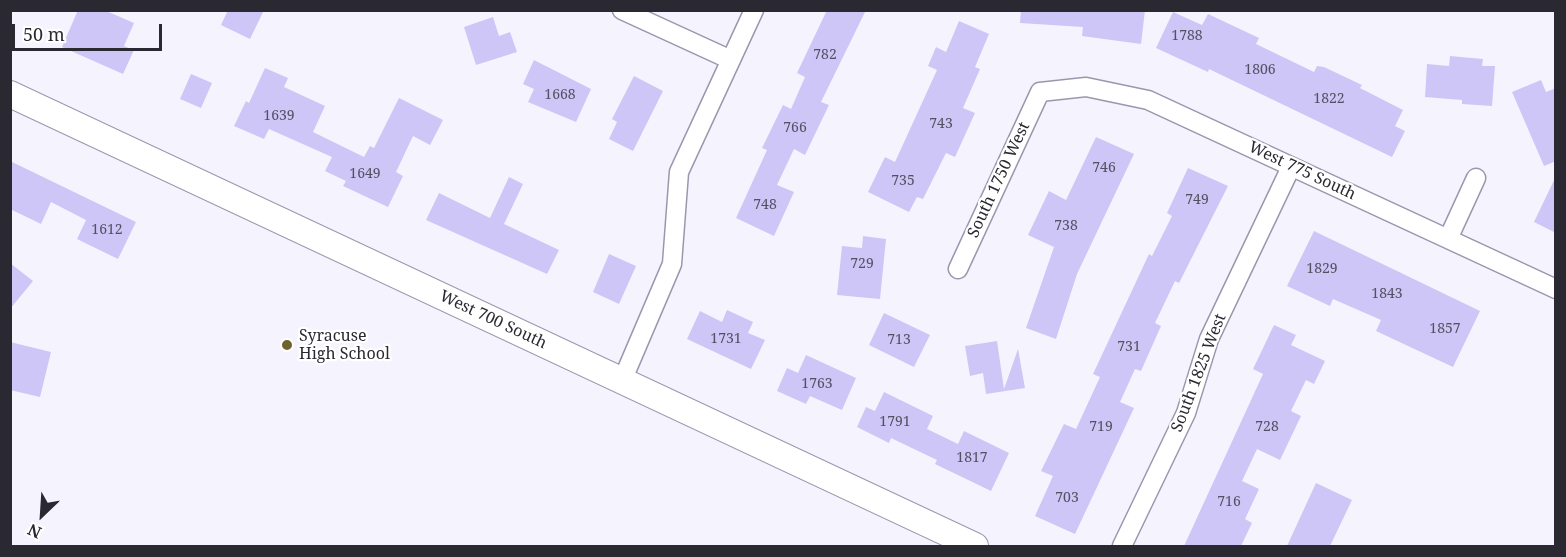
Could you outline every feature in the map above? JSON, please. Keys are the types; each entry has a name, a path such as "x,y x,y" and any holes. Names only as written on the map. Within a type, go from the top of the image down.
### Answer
{"street":[{"path":"622,10 731,60"},
{"path":"622,381 672,264 679,172 754,10"},
{"name":"West 775 South","path":"1040,92 1086,87 1148,99 1556,289"},
{"name":"South 1750 West","path":"958,269 1040,92"},
{"name":"West 700 South","path":"10,94 975,546"},
{"name":"South 1825 West","path":"1122,546 1186,413 1209,339 1291,167"},
{"path":"1448,239 1476,178"}],"building":[{"path":"78,10 104,10 134,23 124,46 134,50 123,74 62,47"},
{"path":"228,10 264,10 250,39 221,25"},
{"path":"827,10 866,10 821,102 829,105 805,155 794,149 777,185 794,192 774,236 736,218 767,150 762,148 783,105 791,109 805,77 797,73"},
{"path":"1021,10 1145,10 1141,44 1082,36 1083,27 1020,23"},
{"path":"1173,12 1202,25 1208,14 1259,38 1256,44 1314,72 1317,66 1324,67 1362,85 1360,88 1403,110 1395,126 1405,131 1392,157 1209,69 1208,72 1156,48"},
{"path":"493,17 499,36 510,32 517,52 476,65 464,27"},
{"path":"959,21 989,34 975,67 980,69 963,108 975,113 955,157 946,153 923,199 917,197 909,212 868,192 885,157 895,162 937,70 928,66 936,47 946,52"},
{"path":"1450,56 1483,59 1482,66 1495,66 1492,106 1462,104 1462,100 1425,97 1427,64 1449,66"},
{"path":"534,60 591,89 576,122 528,102 534,89 523,84"},
{"path":"265,68 288,78 284,87 325,106 313,132 364,157 370,146 374,148 399,98 443,120 430,145 413,136 396,172 403,176 388,207 343,186 346,181 325,171 332,157 269,129 264,139 234,126 246,101 249,103"},
{"path":"191,74 212,83 201,108 180,99"},
{"path":"634,76 663,91 633,151 609,139 617,122 612,119"},
{"path":"1541,80 1546,92 1556,88 1556,161 1544,166 1512,92"},
{"path":"1096,137 1134,154 1077,274 1056,339 1026,328 1054,247 1028,235 1049,191 1066,200"},
{"path":"10,161 136,222 118,259 77,239 86,220 51,202 41,224 10,209"},
{"path":"1188,168 1228,186 1179,283 1175,281 1155,323 1161,326 1141,371 1135,369 1120,402 1134,408 1075,534 1035,516 1053,476 1041,471 1064,424 1076,429 1100,377 1093,374 1149,254 1152,256 1172,216 1167,213"},
{"path":"1556,176 1556,233 1534,222"},
{"path":"509,177 523,184 504,224 559,250 547,274 426,220 439,193 490,218"},
{"path":"1314,231 1480,311 1453,367 1376,331 1381,320 1333,299 1330,306 1287,286"},
{"path":"863,236 886,239 880,299 837,295 842,246 862,248"},
{"path":"609,254 636,266 619,304 593,292"},
{"path":"10,263 33,281 10,309"},
{"path":"727,310 753,322 748,333 765,340 751,369 687,339 700,311 722,322"},
{"path":"884,313 930,335 914,367 869,345"},
{"path":"1274,325 1296,335 1291,345 1325,361 1314,384 1306,380 1291,411 1301,416 1280,460 1257,449 1242,481 1259,489 1245,519 1252,523 1241,546 1184,546 1263,374 1253,369"},
{"path":"997,341 1004,389 1018,349 1025,388 986,394 983,373 970,376 965,346"},
{"path":"10,342 51,352 40,397 10,390"},
{"path":"806,355 856,378 842,410 810,396 806,404 777,391 787,368 798,373"},
{"path":"884,392 933,416 927,429 958,444 964,431 1009,453 991,491 935,464 937,460 891,438 889,443 857,427 866,407 875,411"},
{"path":"1316,483 1352,500 1330,546 1287,546"}],"place":[{"name":"Syracuse High School","path":"287,345"}]}
